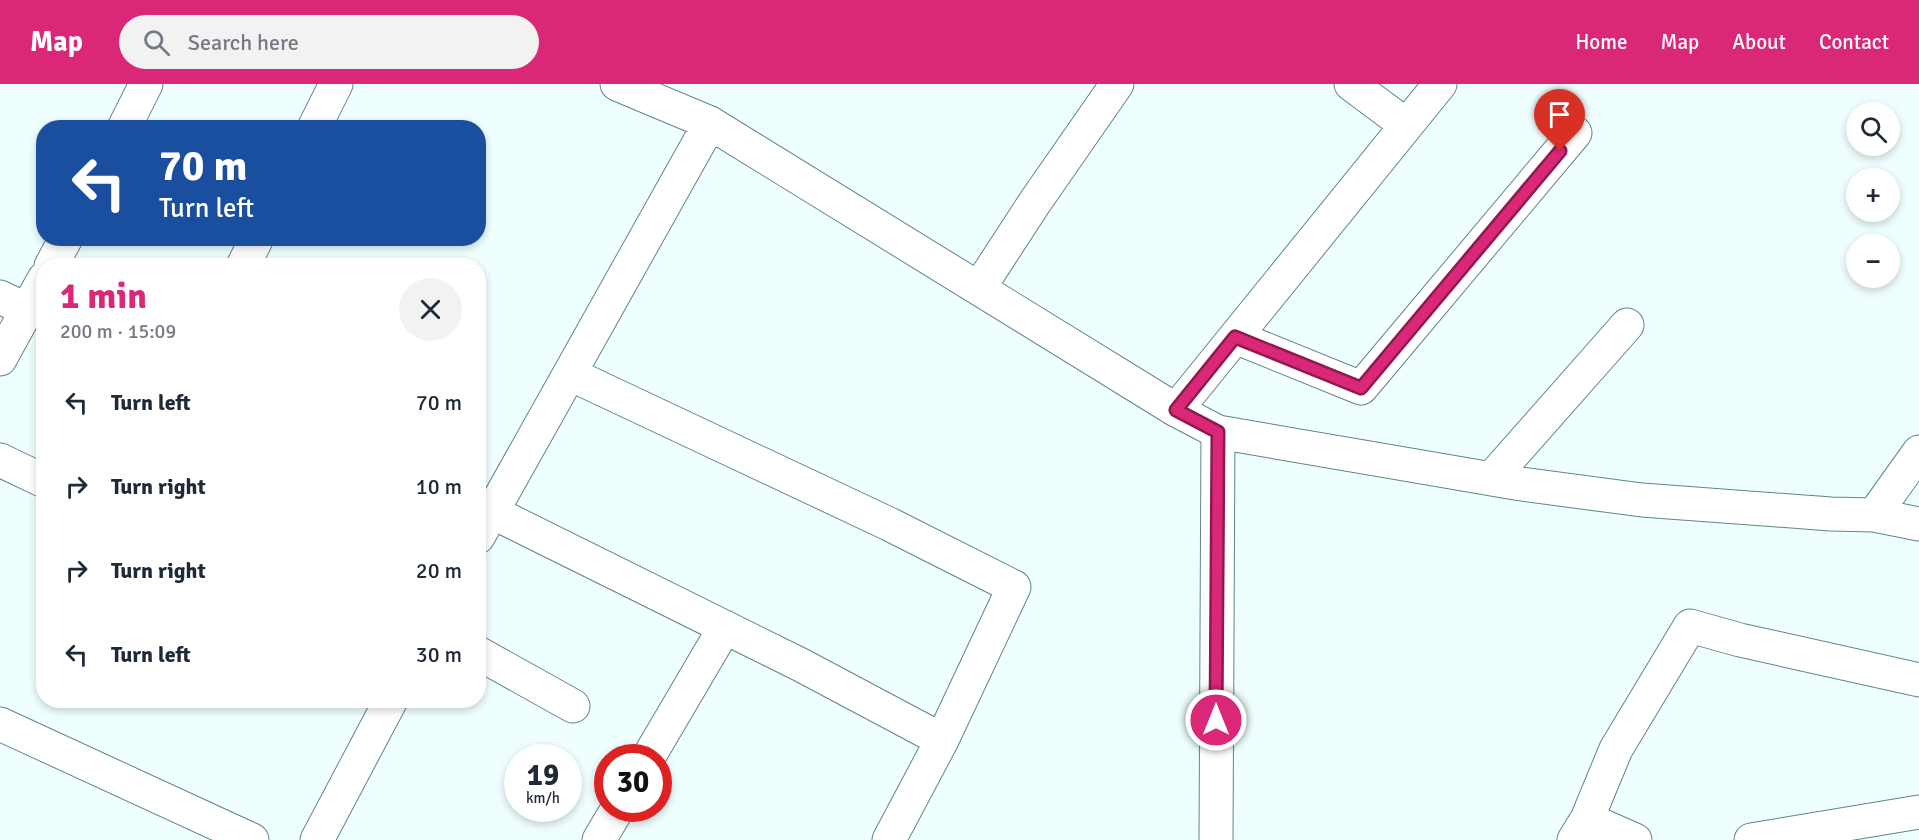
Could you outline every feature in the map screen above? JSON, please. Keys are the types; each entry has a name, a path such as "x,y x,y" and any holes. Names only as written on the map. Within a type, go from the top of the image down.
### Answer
{"street":[{"path":"128,120 146,84"},
{"path":"318,120 336,84"},
{"path":"617,84 710,123 1176,410 1218,432 1491,479 1642,500 1874,515 1919,524"},
{"path":"979,288 1035,202 1117,84"},
{"path":"1352,84 1406,125"},
{"path":"1176,410 1440,84"},
{"path":"486,513 570,374 710,123"},
{"path":"1235,337 1361,388 1575,133"},
{"path":"0,359 13,303 36,285"},
{"path":"1491,479 1627,325"},
{"path":"570,374 889,524 1014,587 942,740 890,840"},
{"path":"1216,840 1218,432"},
{"path":"1874,515 1919,452"},
{"path":"0,460 36,477"},
{"path":"486,519 725,627 942,740"},
{"path":"1635,840 1581,829 1616,749 1690,626 1740,640 1919,681"},
{"path":"656,744 725,627"},
{"path":"486,657 573,706"},
{"path":"317,840 387,708"},
{"path":"3,734 252,840"},
{"path":"1751,840 1864,831 1919,812"},
{"path":"599,840 610,822"}],"route":[{"path":"1216,720 1218,432 1176,410 1235,337 1361,388 1560,151"}]}
